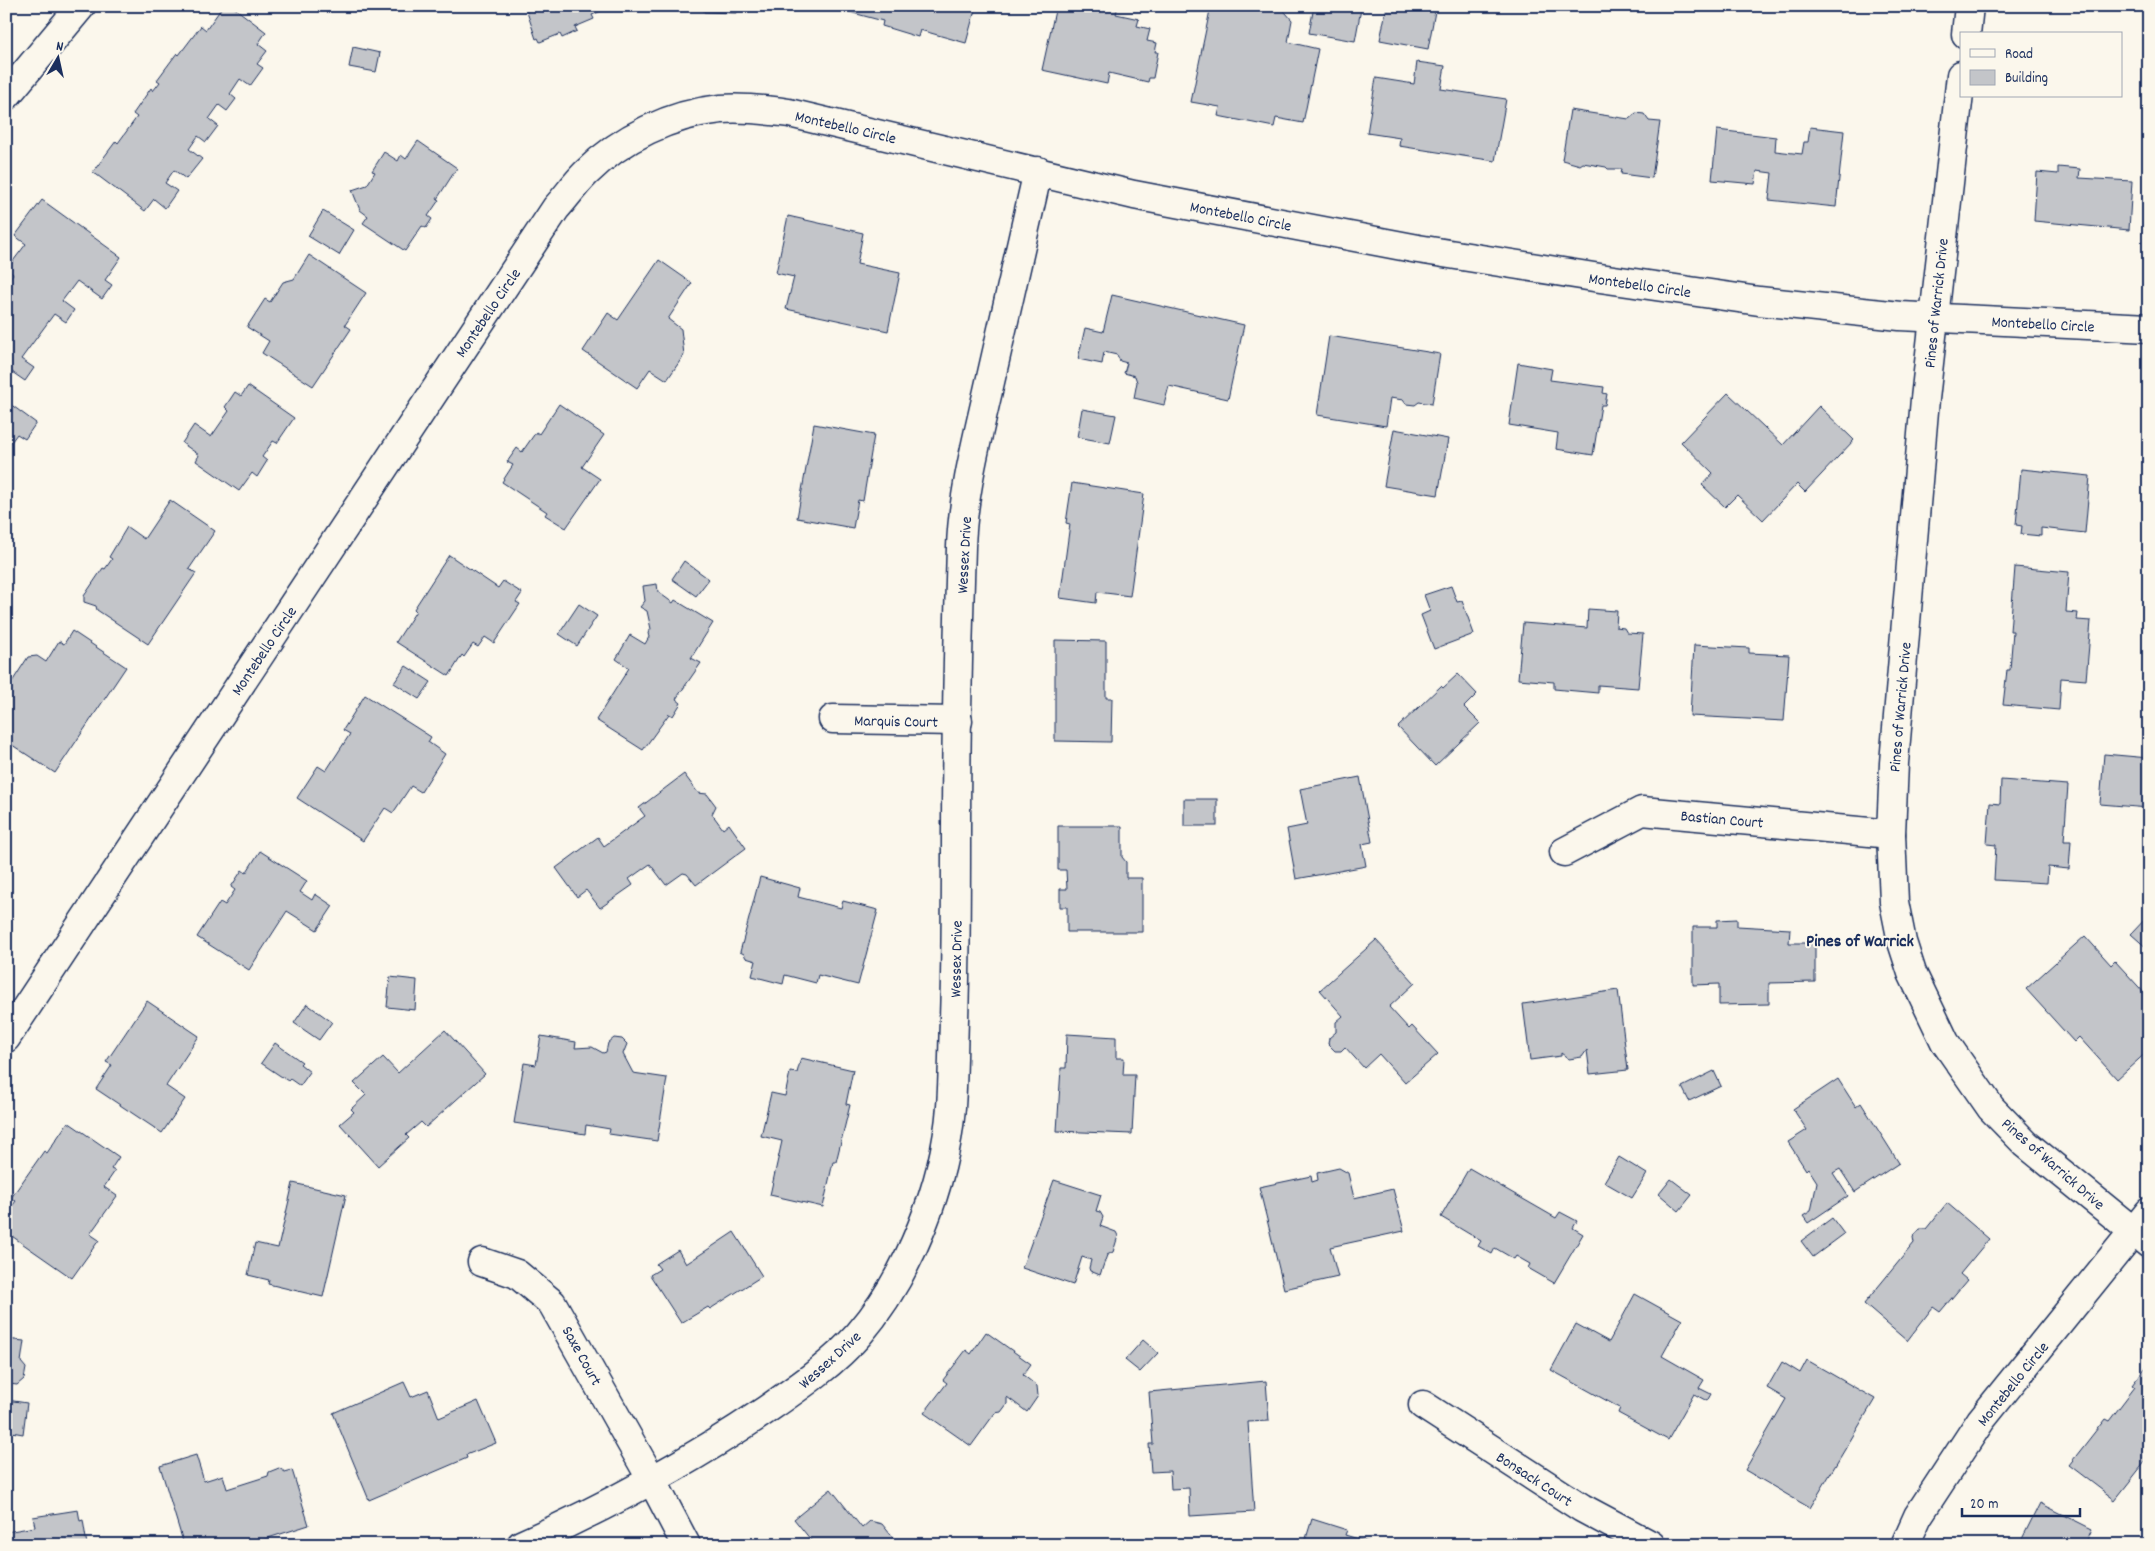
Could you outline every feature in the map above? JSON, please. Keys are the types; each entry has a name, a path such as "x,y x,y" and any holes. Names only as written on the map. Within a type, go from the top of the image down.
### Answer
{"street":[{"path":"6,96 82,6"},
{"path":"1966,32 1969,6"},
{"name":"Pines of Warrick Drive","path":"1960,84 1922,428 1895,753 1891,834 1894,902 1902,942 1912,973 1945,1042 1991,1108 2026,1144 2144,1229"},
{"name":"Montebello Circle","path":"6,1038 556,208 586,173 626,141 674,118 721,109 767,110 789,113 1134,194 1437,252 1759,301 1900,316 2149,328"},
{"name":"Wessex Drive","path":"522,1545 592,1513 721,1440 800,1386 832,1361 859,1334 880,1305 912,1250 924,1221 937,1184 951,1109 956,953 956,771 962,542 966,500 976,444 1038,171"},
{"name":"Marquis Court","path":"833,719 958,721"},
{"name":"Bastian Court","path":"1564,852 1642,811 1891,834"},
{"name":"Montebello Circle","path":"1905,1545 1918,1516 1981,1420 2144,1229"},
{"name":"Saxe Court","path":"482,1262 518,1274 552,1303 652,1480 686,1545"},
{"name":"Bonsack Court","path":"1423,1405 1582,1508 1651,1545"}],"building":[{"path":"223,6 232,6 266,32 258,44 267,51 257,64 263,68 250,86 240,79 230,94 236,99 227,111 219,105 209,119 218,126 206,142 198,136 189,149 202,159 186,179 174,170 165,183 177,191 165,208 154,199 145,211 93,172 137,117 133,114 151,88 153,91 160,82 157,80 177,53 179,55 201,26 206,30"},
{"path":"525,6 612,6 592,15 594,19 575,27 577,31 562,38 560,34 540,42 538,38 536,39"},
{"path":"704,6 737,6 737,13 704,12"},
{"path":"843,6 976,6 966,43 920,30 918,37 882,26 883,21 842,10"},
{"path":"1056,6 1118,6 1116,14 1139,19 1137,26 1150,29 1147,41 1157,43 1155,52 1158,52 1153,78 1149,78 1148,82 1109,73 1107,84 1042,70"},
{"path":"1215,6 1280,6 1292,20 1288,42 1318,49 1303,123 1276,118 1274,127 1218,116 1220,107 1191,102 1210,10"},
{"path":"1314,6 1345,6 1361,9 1355,41 1309,33"},
{"path":"1387,6 1436,6 1428,49 1380,40"},
{"path":"353,47 380,53 376,72 349,67"},
{"path":"1417,62 1445,66 1441,89 1506,99 1495,161 1399,146 1400,138 1367,133 1376,78 1414,84"},
{"path":"1570,110 1629,119 1636,113 1644,114 1649,121 1660,122 1652,178 1621,174 1622,169 1608,169 1583,163 1580,165 1562,160"},
{"path":"1810,127 1844,131 1836,207 1769,200 1772,173 1757,171 1755,184 1712,180 1717,130 1776,137 1775,151 1802,154 1804,142 1808,142"},
{"path":"418,141 457,168 428,216 432,219 426,228 422,226 405,251 363,223 368,216 360,210 352,190 367,185 375,172 372,171 384,152 398,161 401,155 406,159"},
{"path":"2058,167 2080,169 2079,178 2132,181 2129,230 2034,221 2037,172 2058,174"},
{"path":"42,200 121,257 105,280 112,285 102,299 77,281 62,301 74,310 66,322 54,314 21,359 34,368 25,381 12,372 6,380 6,283 13,274 7,269 26,244 15,236"},
{"path":"323,211 354,230 339,255 308,236"},
{"path":"788,216 863,233 857,264 900,273 888,331 786,309 794,277 776,273"},
{"path":"309,255 366,293 345,325 351,329 313,386 262,353 269,341 247,327 265,299 270,302 283,282 294,279"},
{"path":"659,260 692,283 668,319 681,329 684,355 667,380 650,369 637,388 583,351 608,313 618,320"},
{"path":"1112,295 1244,325 1228,399 1169,386 1164,405 1134,398 1137,382 1135,376 1124,373 1127,363 1120,361 1117,355 1104,352 1102,364 1078,359 1085,328 1103,332"},
{"path":"1329,336 1440,354 1432,404 1419,402 1415,405 1406,404 1403,400 1390,398 1386,426 1317,415"},
{"path":"1518,363 1552,369 1550,380 1604,387 1603,393 1607,394 1605,405 1601,405 1593,455 1556,449 1558,433 1509,425"},
{"path":"248,386 294,418 277,443 273,441 262,457 267,461 257,477 252,473 239,491 196,461 199,455 182,443 194,425 211,437 229,411 225,407 235,392 241,396"},
{"path":"1728,393 1783,445 1819,406 1854,440 1805,492 1797,484 1763,520 1737,495 1725,507 1702,485 1713,473 1681,442"},
{"path":"6,401 36,423 25,439 17,434 6,449"},
{"path":"559,404 604,435 582,467 600,479 566,528 545,515 547,512 502,482 513,465 507,462 517,448 522,452 536,432 539,434"},
{"path":"1082,409 1116,415 1110,443 1077,437"},
{"path":"814,424 874,435 863,501 858,500 853,528 797,518"},
{"path":"1394,429 1448,439 1438,495 1384,486"},
{"path":"2021,469 2090,476 2085,533 2041,528 2041,536 2021,534 2022,526 2016,525"},
{"path":"1072,483 1144,494 1130,596 1097,592 1096,603 1060,598 1070,524 1066,523"},
{"path":"170,500 215,531 189,569 196,573 148,644 97,610 96,606 84,602 84,596 103,568 105,569 112,559 109,557 127,527 144,539"},
{"path":"449,555 498,588 503,581 522,593 516,602 520,604 494,643 485,637 478,647 473,644 464,657 462,655 449,676 396,642 416,611 414,609"},
{"path":"684,561 709,579 696,596 672,579"},
{"path":"2015,567 2069,572 2066,612 2078,613 2077,620 2091,621 2086,680 2061,678 2059,710 2003,705 2007,670 2010,670 2013,631 2010,631"},
{"path":"657,584 658,592 673,603 675,600 713,623 691,658 701,663 676,699 681,703 673,716 669,714 643,750 596,720 629,668 616,659 630,635 645,644 649,637 648,633 651,629 647,611 640,607 645,601 643,586"},
{"path":"1451,586 1457,602 1462,601 1474,634 1434,649 1421,615 1430,611 1424,595"},
{"path":"579,604 597,616 577,646 559,634"},
{"path":"1588,609 1617,611 1616,627 1624,628 1627,633 1643,634 1638,688 1598,685 1598,693 1554,689 1554,682 1518,679 1523,623 1587,628"},
{"path":"72,631 126,667 55,773 6,741 6,682 10,685 28,657 37,656 46,662 59,641 64,644"},
{"path":"1055,640 1106,641 1106,698 1112,698 1111,742 1055,741"},
{"path":"1694,645 1749,648 1749,653 1789,655 1784,721 1690,716"},
{"path":"406,666 431,682 419,699 394,683"},
{"path":"1458,674 1477,694 1464,707 1480,723 1435,766 1398,727 1441,686 1443,688"},
{"path":"365,695 431,737 428,742 445,754 421,792 411,786 393,813 385,808 363,841 297,798 318,766 326,771 350,734 343,730"},
{"path":"2104,754 2149,758 2149,808 2100,804"},
{"path":"684,774 698,793 707,794 716,806 712,814 723,829 729,824 746,848 696,885 687,874 683,873 666,885 650,864 629,879 633,885 600,908 586,890 577,897 556,868 598,837 604,846 645,816 639,808"},
{"path":"1360,777 1372,842 1362,844 1366,866 1296,879 1287,829 1307,825 1300,789"},
{"path":"2001,780 2068,785 2064,841 2071,841 2069,869 2048,867 2047,883 1994,880 1996,845 1987,844 1990,803 2000,804"},
{"path":"1184,799 1217,799 1217,826 1184,826"},
{"path":"1058,826 1122,826 1122,857 1126,862 1126,878 1142,878 1142,932 1067,932 1067,907 1060,907 1060,889 1067,889 1066,870 1058,870"},
{"path":"260,851 307,881 300,892 312,900 315,894 333,906 317,930 287,911 249,970 197,937 220,902 225,905 235,890 231,887 242,870 246,873"},
{"path":"760,877 800,888 798,897 841,908 843,901 878,910 858,985 818,975 816,983 785,975 783,984 752,976 756,961 746,958 740,952"},
{"path":"2149,915 2149,950 2131,934"},
{"path":"1737,919 1737,926 1790,929 1789,943 1815,943 1815,982 1769,983 1769,1004 1719,1005 1719,984 1693,985 1693,927 1717,927 1717,920"},
{"path":"2085,936 2111,965 2115,961 2149,998 2149,1025 2143,1031 2149,1037 2149,1050 2117,1079 2079,1037 2074,1042 2026,989"},
{"path":"1376,940 1415,983 1389,1007 1409,1029 1412,1026 1438,1054 1405,1083 1379,1054 1364,1068 1345,1047 1341,1051 1335,1051 1328,1044 1329,1038 1336,1032 1336,1022 1343,1016 1320,990"},
{"path":"390,977 417,980 415,1010 387,1007"},
{"path":"1618,990 1628,1070 1590,1074 1587,1050 1582,1057 1569,1059 1561,1053 1561,1056 1530,1060 1523,1004"},
{"path":"147,1001 199,1036 166,1086 185,1099 162,1133 96,1089 112,1065 106,1062"},
{"path":"307,1004 332,1022 319,1040 294,1023"},
{"path":"445,1030 485,1074 426,1127 421,1122 406,1135 409,1138 378,1166 340,1124 354,1112 351,1109 366,1095 354,1083 383,1057 398,1073"},
{"path":"1067,1034 1116,1037 1116,1058 1124,1058 1123,1075 1135,1075 1132,1134 1057,1131 1061,1068 1066,1068"},
{"path":"541,1036 576,1042 575,1048 592,1047 603,1053 606,1052 608,1043 614,1038 622,1039 627,1044 623,1054 633,1073 667,1078 657,1141 609,1134 610,1129 586,1125 585,1134 514,1123 524,1063 536,1065"},
{"path":"275,1043 302,1062 300,1064 310,1072 300,1086 290,1079 288,1081 261,1063"},
{"path":"801,1058 853,1070 846,1104 850,1105 836,1162 833,1162 823,1207 770,1195 782,1141 761,1136 771,1093 785,1096 790,1072 797,1073"},
{"path":"1714,1071 1721,1086 1689,1101 1682,1087"},
{"path":"1838,1079 1856,1107 1861,1103 1899,1163 1855,1192 1840,1169 1833,1173 1848,1196 1808,1223 1803,1216 1811,1211 1817,1182 1808,1168 1806,1170 1788,1142 1807,1130 1793,1109"},
{"path":"68,1122 119,1157 111,1169 115,1171 104,1187 117,1196 90,1234 99,1240 72,1278 6,1232 6,1214 16,1201 11,1198 44,1151 47,1153"},
{"path":"1619,1157 1647,1174 1632,1198 1604,1182"},
{"path":"1339,1168 1348,1173 1354,1198 1393,1189 1404,1231 1330,1247 1338,1277 1284,1289 1259,1187 1311,1176 1312,1182 1318,1180 1317,1173"},
{"path":"1469,1168 1556,1218 1560,1212 1577,1221 1573,1228 1583,1234 1554,1283 1528,1268 1530,1264 1516,1256 1514,1259 1495,1248 1492,1254 1478,1246 1481,1241 1441,1217"},
{"path":"1671,1179 1692,1195 1679,1211 1659,1194"},
{"path":"1054,1180 1101,1195 1096,1211 1100,1212 1103,1217 1100,1226 1116,1232 1118,1236 1113,1252 1107,1255 1100,1275 1090,1271 1091,1260 1082,1257 1073,1285 1022,1268"},
{"path":"293,1183 346,1195 323,1297 268,1284 269,1280 248,1275 255,1243 278,1248"},
{"path":"1947,1203 1989,1239 1960,1274 1967,1280 1940,1312 1933,1307 1907,1341 1864,1304 1914,1243 1913,1237 1920,1229 1926,1229"},
{"path":"1832,1218 1844,1234 1813,1257 1801,1241"},
{"path":"734,1232 762,1276 710,1309 708,1307 681,1323 650,1275 660,1269 656,1264 678,1250 686,1264"},
{"path":"1635,1294 1682,1320 1662,1356 1704,1380 1699,1388 1711,1394 1707,1401 1694,1394 1668,1440 1618,1413 1620,1408 1551,1370 1576,1324 1609,1342"},
{"path":"986,1332 1031,1364 1023,1375 1037,1386 1038,1396 1027,1412 1007,1397 1007,1404 1001,1412 995,1413 971,1446 924,1413 947,1383 943,1380 966,1350 971,1354"},
{"path":"6,1339 24,1341 21,1362 26,1368 24,1379 17,1385 9,1384 7,1400 27,1403 23,1434 6,1431"},
{"path":"1143,1340 1158,1353 1140,1372 1125,1360"},
{"path":"1807,1360 1875,1399 1810,1508 1745,1470 1786,1399 1767,1388 1782,1362 1800,1373"},
{"path":"2149,1363 2149,1457 2115,1500 2069,1465 2105,1419 2109,1421 2135,1387 2132,1385"},
{"path":"1266,1381 1269,1421 1248,1422 1254,1512 1190,1516 1189,1488 1171,1489 1170,1471 1151,1472 1149,1444 1153,1444 1149,1392"},
{"path":"404,1382 411,1397 428,1390 439,1418 478,1401 496,1443 466,1455 467,1458 369,1500 333,1413"},
{"path":"196,1455 204,1481 223,1475 227,1489 268,1476 269,1472 279,1468 285,1472 292,1470 309,1525 246,1545 184,1545 160,1466"},
{"path":"831,1489 862,1528 870,1521 882,1524 899,1545 815,1545 794,1519"},
{"path":"2040,1503 2092,1529 2087,1545 2019,1545"},
{"path":"78,1510 80,1521 83,1520 87,1545 6,1545 6,1532 35,1527 33,1517"},
{"path":"1312,1519 1347,1530 1345,1535 1378,1545 1304,1545"}],"district":[{"name":"Pines of Warrick","path":"1860,940"}]}
